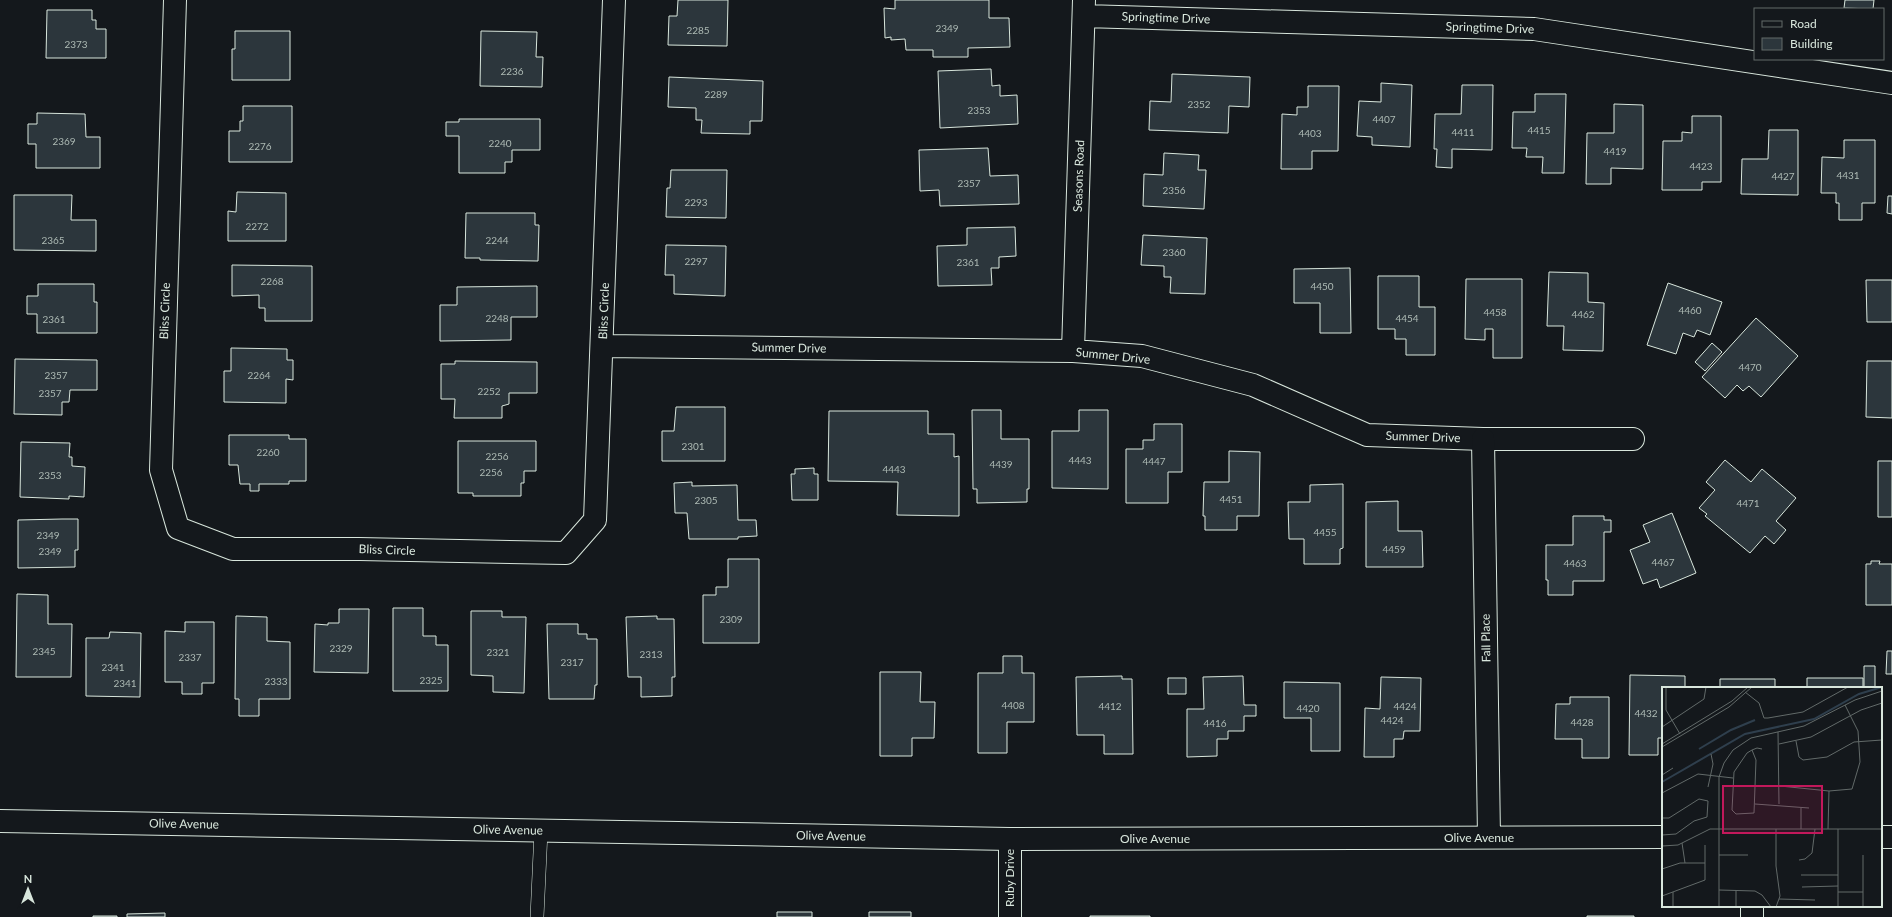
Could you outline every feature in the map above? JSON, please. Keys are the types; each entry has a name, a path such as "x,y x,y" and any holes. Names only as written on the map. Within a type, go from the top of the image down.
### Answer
{"street":[{"name":"Bliss Circle","path":"175,0 161,470 178,528 233,549 359,549 566,554 595,520 614,0"},
{"name":"Springtime Drive","path":"1084,8 1534,28 1892,82"},
{"name":"Seasons Road","path":"1073,351 1084,8"},
{"name":"Summer Drive","path":"602,346 1073,351 1142,356 1253,385 1367,435 1484,439 1634,439"},
{"name":"Fall Place","path":"1484,439 1489,837"},
{"name":"Olive Avenue","path":"0,821 1010,839 1662,837"},
{"path":"1882,837 1892,836"},
{"name":"Ruby Drive","path":"1010,839 1010,917"}],"lane":[{"path":"537,917 541,831"}],"building":[{"path":"678,0 728,0 727,46 668,45 669,16 677,16"},
{"path":"895,0 989,0 989,18 1009,18 1010,47 968,48 968,57 933,57 933,50 906,50 905,39 891,40 891,37 885,38 884,8 895,9"},
{"path":"1845,0 1874,0 1873,8 1844,8"},
{"path":"47,10 92,10 92,20 96,20 96,29 106,29 106,58 46,58"},
{"path":"235,31 290,31 290,80 232,80 232,49 235,49"},
{"path":"481,31 537,32 536,57 543,57 542,87 480,86"},
{"path":"991,69 992,86 1000,85 1000,96 1017,95 1018,124 940,128 938,71"},
{"path":"1172,74 1250,77 1249,107 1229,106 1228,133 1149,130 1150,101 1171,102"},
{"path":"669,77 763,81 762,121 750,121 750,134 701,133 702,120 696,120 696,108 668,107"},
{"path":"1381,83 1412,85 1410,147 1372,145 1372,137 1357,136 1359,101 1381,102"},
{"path":"1462,85 1493,85 1492,150 1452,149 1452,168 1436,167 1437,149 1434,149 1435,114 1461,114"},
{"path":"1308,86 1339,86 1338,151 1312,151 1312,169 1281,169 1282,114 1297,115 1297,107 1308,107"},
{"path":"1535,94 1566,94 1564,173 1542,173 1543,157 1526,157 1527,148 1512,148 1513,112 1535,112"},
{"path":"1614,104 1643,105 1643,169 1611,168 1611,184 1586,184 1587,133 1614,133"},
{"path":"243,106 292,106 292,162 229,162 229,131 240,131 240,121 243,121"},
{"path":"37,113 85,114 86,137 100,137 100,168 36,168 36,144 28,144 28,124 37,124"},
{"path":"1692,116 1721,116 1721,182 1702,182 1702,190 1662,190 1663,141 1682,141 1682,132 1692,133"},
{"path":"459,119 540,119 540,150 512,150 512,162 505,162 505,173 459,173 459,136 446,136 446,122 459,122"},
{"path":"1769,130 1798,130 1798,195 1741,194 1742,159 1768,159"},
{"path":"1844,140 1875,140 1875,203 1862,203 1862,220 1839,220 1839,203 1836,203 1836,193 1821,193 1822,157 1844,158"},
{"path":"988,148 990,176 1018,175 1019,204 940,206 939,190 920,191 919,150"},
{"path":"1164,153 1199,155 1198,170 1206,170 1204,209 1143,206 1144,174 1163,175"},
{"path":"671,170 727,170 726,218 666,217 667,188 670,188"},
{"path":"237,192 286,193 286,241 228,241 228,211 236,212"},
{"path":"14,195 72,195 71,220 96,220 96,251 14,250"},
{"path":"1888,196 1892,196 1892,214 1887,213"},
{"path":"466,213 535,213 535,225 539,225 538,261 480,260 480,258 465,258"},
{"path":"1015,227 1016,256 999,257 999,268 991,268 992,285 938,286 937,246 967,245 967,228"},
{"path":"1143,235 1207,238 1205,294 1170,293 1171,277 1164,277 1164,266 1141,265"},
{"path":"666,245 726,246 725,296 674,294 674,275 665,275"},
{"path":"232,265 312,266 312,321 265,321 265,308 259,308 259,295 232,296"},
{"path":"1350,268 1351,333 1320,333 1320,303 1294,303 1294,269"},
{"path":"1549,272 1588,273 1588,302 1604,303 1603,351 1563,350 1564,326 1547,326"},
{"path":"1378,276 1419,276 1419,307 1435,307 1435,355 1406,355 1406,339 1395,339 1395,329 1378,329"},
{"path":"1466,279 1522,279 1522,358 1493,358 1493,329 1485,329 1485,340 1465,339"},
{"path":"1866,280 1892,280 1892,322 1867,322"},
{"path":"1668,283 1722,302 1710,335 1697,330 1694,337 1683,333 1676,354 1647,345"},
{"path":"38,284 94,284 94,302 97,302 97,333 37,333 37,314 27,314 27,296 38,296"},
{"path":"537,286 537,317 511,317 511,340 440,341 440,305 457,305 457,287"},
{"path":"1756,318 1798,356 1761,397 1749,386 1743,391 1737,385 1725,398 1702,377"},
{"path":"1712,343 1722,352 1705,371 1695,362"},
{"path":"231,348 287,349 287,360 293,360 293,380 286,379 286,403 224,402 224,371 231,371"},
{"path":"15,359 97,360 97,390 70,390 69,402 62,402 62,415 14,414"},
{"path":"455,361 537,362 537,393 509,393 509,404 502,406 502,418 454,418 455,399 441,399 441,364 455,364"},
{"path":"1867,361 1892,361 1892,418 1866,417"},
{"path":"676,407 725,407 725,461 662,461 662,431 674,431"},
{"path":"972,410 1001,410 1001,439 1029,439 1029,489 1027,489 1027,502 977,503 977,489 973,489"},
{"path":"1079,410 1108,410 1108,489 1052,488 1052,431 1079,431"},
{"path":"829,411 928,411 928,434 954,434 954,457 959,456 959,516 897,515 898,482 828,481"},
{"path":"1154,424 1182,424 1182,472 1168,472 1168,503 1126,503 1126,449 1143,449 1143,440 1154,440"},
{"path":"229,435 289,435 289,439 306,439 306,481 289,481 289,484 259,484 259,491 250,491 250,484 240,484 238,465 229,465"},
{"path":"458,441 536,441 536,471 524,471 524,483 521,483 521,496 473,496 473,493 458,493"},
{"path":"21,442 70,443 69,457 72,457 72,466 85,467 84,497 69,496 69,499 20,497"},
{"path":"1229,451 1260,452 1259,516 1237,516 1237,530 1205,530 1205,516 1203,516 1204,482 1229,482"},
{"path":"1725,460 1751,482 1762,469 1796,498 1776,521 1786,530 1774,544 1765,536 1750,553 1705,516 1707,514 1699,508 1715,490 1706,482"},
{"path":"1878,461 1892,461 1892,517 1878,517"},
{"path":"814,468 814,474 818,474 818,500 792,500 791,474 795,474 795,469"},
{"path":"692,482 692,486 737,485 738,520 756,520 757,536 738,537 738,539 689,539 687,513 675,513 674,483"},
{"path":"1343,484 1343,548 1340,549 1340,564 1304,564 1304,539 1289,539 1288,502 1310,502 1310,485"},
{"path":"1398,501 1398,531 1422,531 1423,567 1366,567 1366,502"},
{"path":"1672,513 1696,573 1660,588 1657,579 1643,584 1630,550 1650,542 1643,525"},
{"path":"1573,516 1604,516 1604,520 1611,520 1611,532 1604,532 1604,581 1573,581 1573,595 1548,595 1548,580 1546,580 1546,545 1573,545"},
{"path":"78,519 78,550 75,550 75,567 18,568 18,520"},
{"path":"728,559 759,559 759,643 703,643 703,595 716,595 716,587 728,587"},
{"path":"1871,561 1880,561 1879,564 1892,564 1892,605 1866,605 1866,564 1871,564"},
{"path":"17,594 48,595 48,624 72,624 71,677 16,677"},
{"path":"393,608 423,608 423,636 436,636 436,645 448,645 448,691 393,691"},
{"path":"339,609 369,609 368,673 314,672 315,624 328,625 328,623 339,623"},
{"path":"471,611 502,611 502,617 526,617 524,693 493,692 493,676 471,675"},
{"path":"236,616 267,617 267,641 290,642 290,699 259,699 259,716 239,716 239,699 235,699"},
{"path":"657,616 657,619 674,619 675,677 672,677 672,696 641,697 641,677 628,677 626,617"},
{"path":"185,622 214,622 214,683 202,683 202,694 182,694 182,682 165,682 165,631 185,632"},
{"path":"547,624 578,624 578,634 587,634 587,639 597,639 597,685 595,685 594,699 549,699"},
{"path":"110,632 141,633 140,697 86,696 86,638 109,638"},
{"path":"1887,651 1892,651 1892,674 1886,674"},
{"path":"1003,656 1022,656 1022,673 1034,673 1034,722 1007,722 1007,753 978,753 978,673 1003,673"},
{"path":"1864,666 1875,666 1875,687 1864,687"},
{"path":"880,672 921,672 920,702 935,702 934,738 912,738 912,756 880,756"},
{"path":"1630,675 1685,676 1685,687 1662,687 1662,738 1658,738 1658,755 1629,755"},
{"path":"1122,676 1122,679 1132,679 1133,754 1104,754 1104,735 1077,735 1076,677"},
{"path":"1243,676 1244,705 1256,705 1256,716 1244,716 1244,731 1228,731 1228,739 1217,739 1217,756 1187,757 1187,709 1204,709 1203,677"},
{"path":"1381,677 1421,678 1420,731 1404,731 1403,739 1394,739 1394,757 1364,757 1365,708 1380,709"},
{"path":"1168,678 1186,678 1186,694 1168,694"},
{"path":"1807,678 1863,678 1863,687 1807,687"},
{"path":"1720,679 1775,679 1775,687 1720,687"},
{"path":"1284,682 1340,683 1340,751 1311,751 1311,718 1284,718"},
{"path":"1570,697 1609,697 1609,758 1582,758 1582,739 1555,739 1556,704 1570,704"},
{"path":"777,912 812,912 812,917 777,917"},
{"path":"869,912 911,912 911,917 869,917"},
{"path":"165,913 165,917 127,917 127,914"},
{"path":"117,916 117,917 93,917"},
{"path":"1150,916 1150,917 1090,917"},
{"path":"1634,916 1634,917 1587,917"}]}
